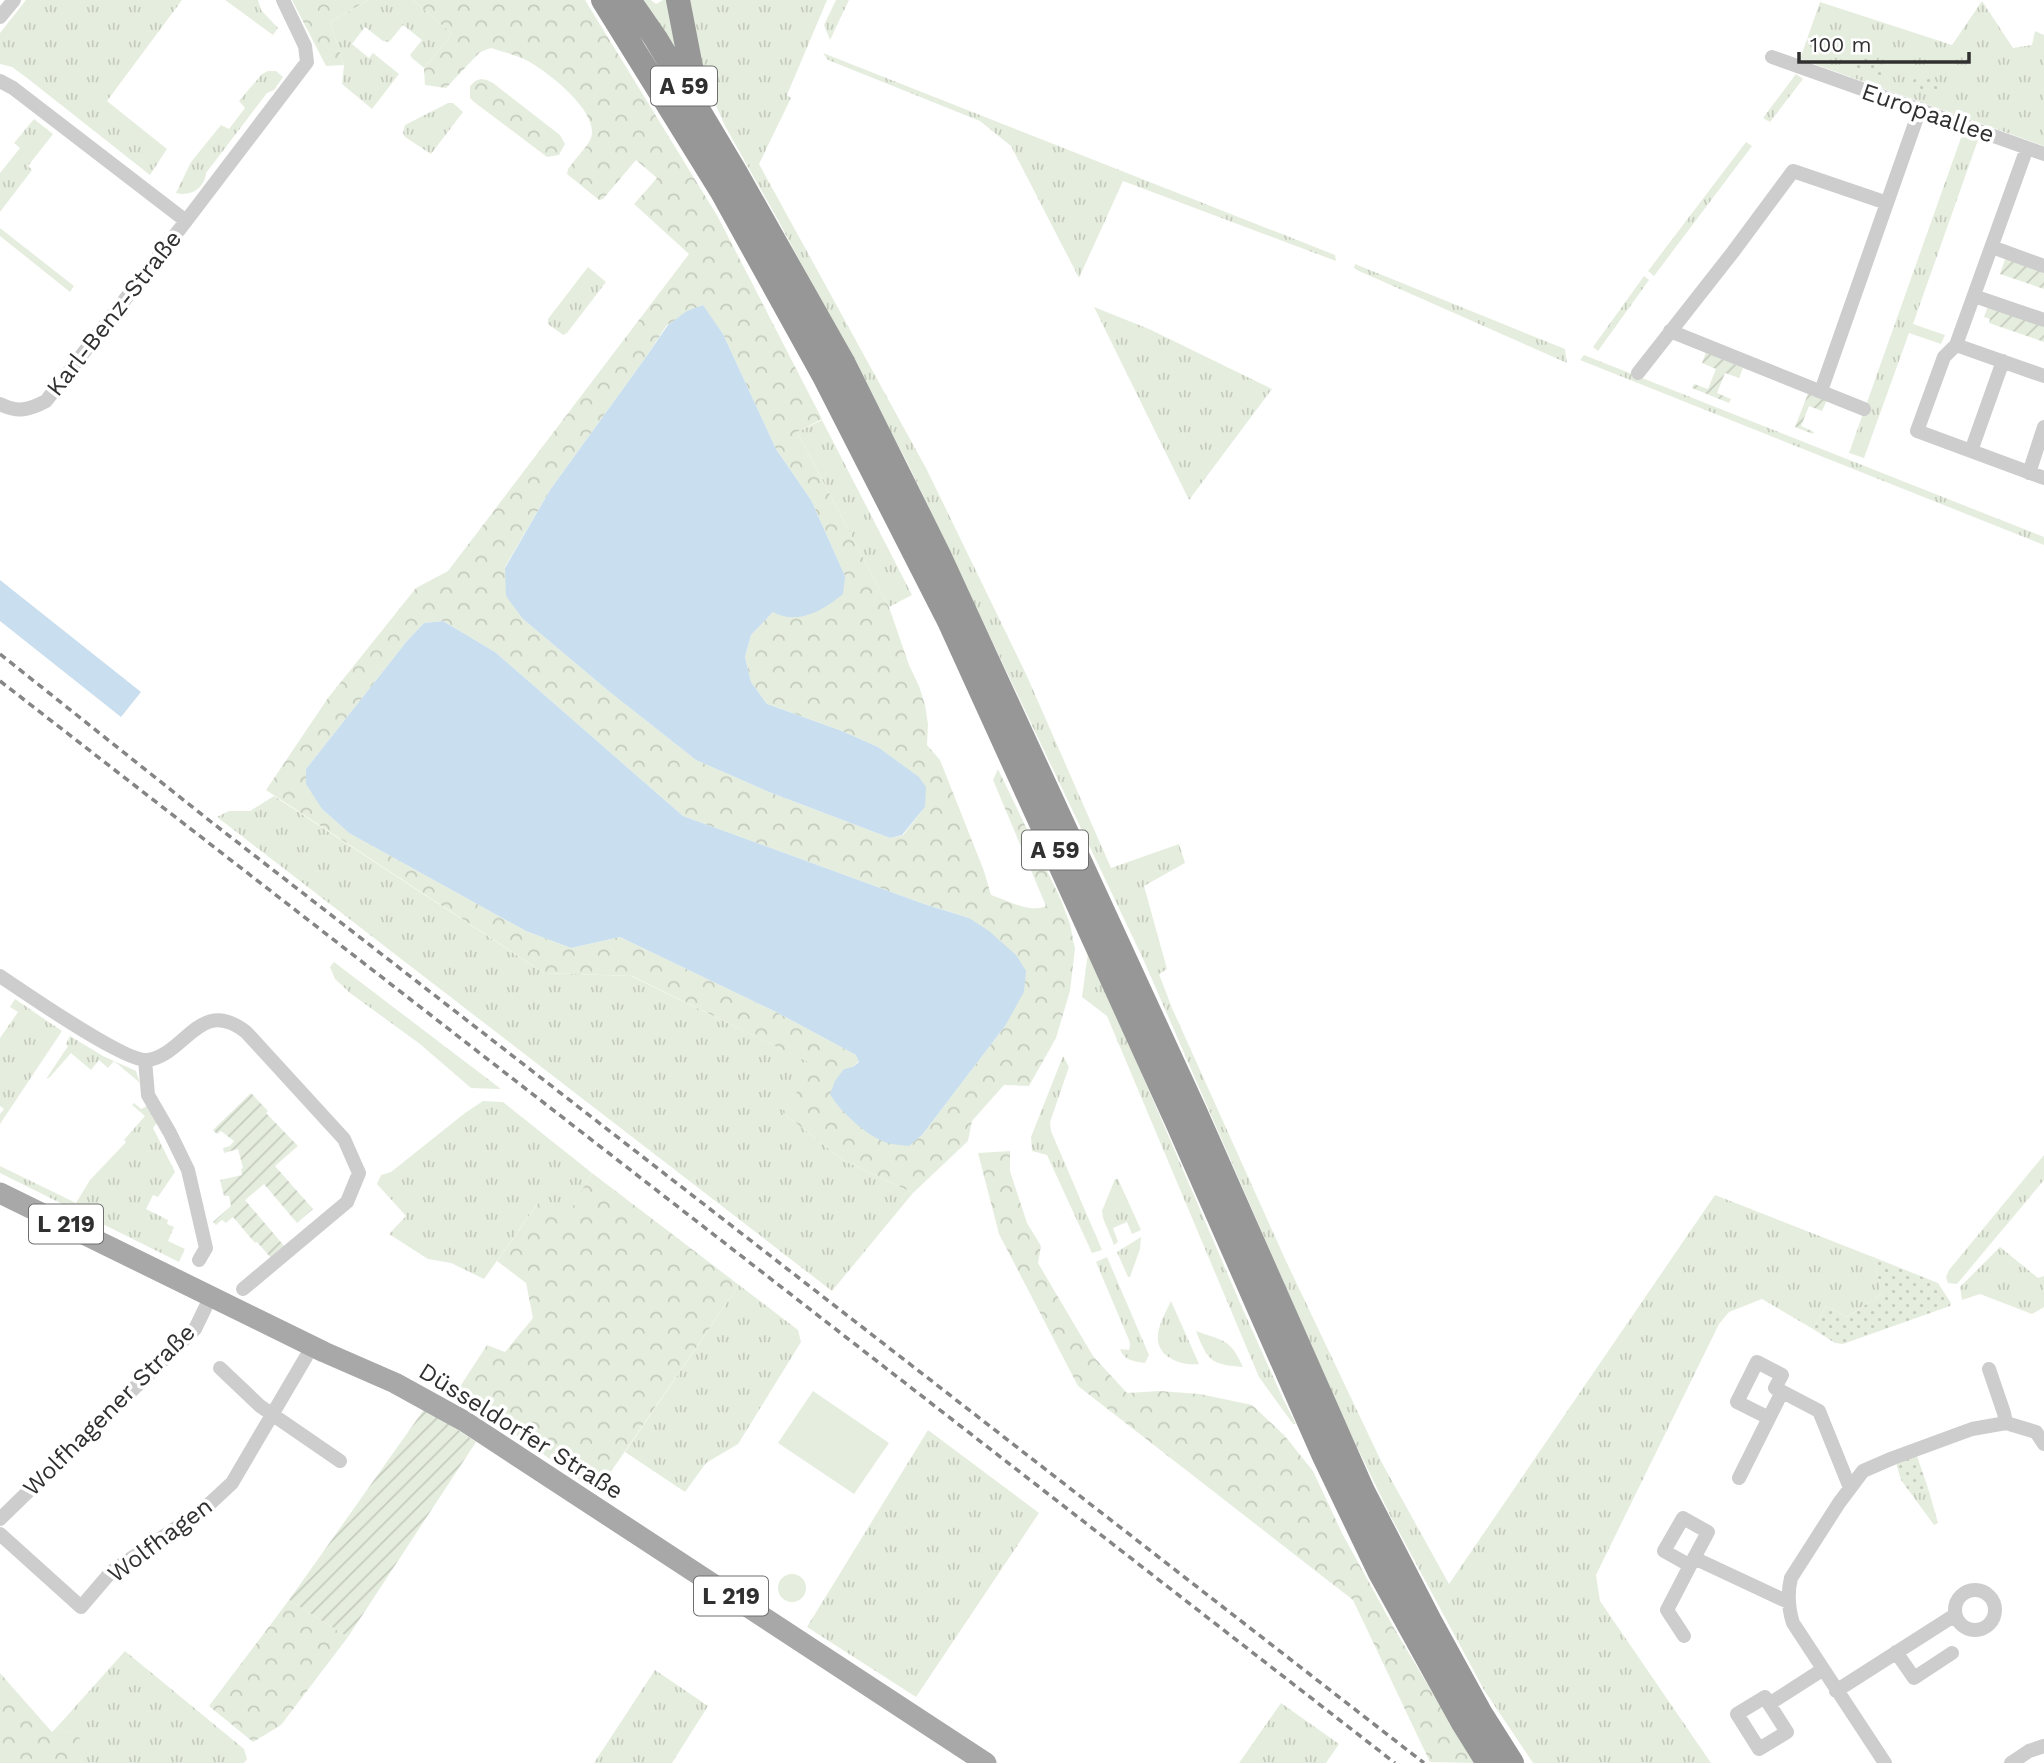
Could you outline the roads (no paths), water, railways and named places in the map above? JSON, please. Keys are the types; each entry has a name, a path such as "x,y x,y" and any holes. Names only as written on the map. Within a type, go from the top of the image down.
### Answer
{"highway":[{"name":"A 59","path":"603,0 722,192 825,378 949,621 1176,1120 1323,1454 1380,1573 1472,1718 1512,1763"},
{"name":"A 59","path":"629,0 656,38 736,173 844,364 939,555 1189,1098 1363,1491 1430,1621 1472,1718 1488,1763"},
{"path":"678,0 691,67 736,173"}],"main road":[{"name":"Düsseldorfer Straße","path":"0,1193 324,1352 395,1383 464,1421 986,1763"}],"street":[{"path":"0,17 14,0"},
{"name":"Karl-Benz-Straße","path":"0,404 11,409 32,409 47,401 307,62 305,46 283,0"},
{"name":"Europaallee","path":"1772,57 2044,154"},
{"name":"Karl-Benz-Straße","path":"0,82 13,88 186,221"},
{"path":"1821,391 1920,109"},
{"path":"2027,148 1956,345 1944,357 1917,431 2044,478"},
{"path":"1638,373 1793,171 1887,203"},
{"path":"1992,247 2044,266"},
{"path":"1974,296 2044,320"},
{"path":"1670,331 1864,410"},
{"path":"1956,345 2044,376"},
{"path":"1971,451 2003,361"},
{"path":"2029,473 2044,427"},
{"path":"0,976 106,1044 145,1060 163,1055 198,1026 225,1022 239,1027 344,1139 359,1173 346,1202 243,1289"},
{"path":"145,1060 148,1095 188,1170 206,1248 199,1260"},
{"name":"Wolfhagener Straße","path":"0,1519 195,1329 211,1296"},
{"name":"Wolfhagen","path":"0,1534 81,1608 110,1572 204,1509 232,1483 306,1357"},
{"path":"1769,1418 1737,1402 1756,1362 1782,1375 1775,1388 1819,1411 1850,1488"},
{"path":"220,1368 260,1406 340,1461"},
{"path":"1989,1370 2006,1423"},
{"path":"1740,1478 1783,1392"},
{"path":"1885,1763 1793,1623 1788,1602 1791,1578 1863,1472 1972,1429 2006,1423 2036,1432 2044,1444"},
{"path":"1684,1636 1667,1610 1692,1562 1788,1602"},
{"path":"1836,1691 1955,1615"},
{"path":"1896,1653 1914,1678 1952,1653"},
{"path":"1769,1704 1822,1670"},
{"path":"2011,1763 2029,1751 2044,1746"}],"water":[{"path":"703,305 723,334 776,449 811,500 845,576 843,594 827,606 801,617 782,616 773,612 751,635 745,657 751,682 767,704 878,747 919,777 926,787 925,807 902,835 890,838 769,792 696,760 523,619 506,596 505,568 550,490 668,325 687,311"},
{"path":"0,580 141,692 121,717 0,621"},
{"path":"443,621 495,652 683,816 969,918 989,931 1016,955 1026,971 1024,992 1005,1026 922,1135 909,1146 891,1144 865,1131 841,1109 830,1094 844,1069 859,1062 856,1055 778,1013 620,937 571,948 526,931 349,833 322,809 306,784 306,769 407,641 424,623"}],"railway":[{"path":"0,654 210,821 1424,1763"},
{"path":"0,681 1395,1763"}]}
